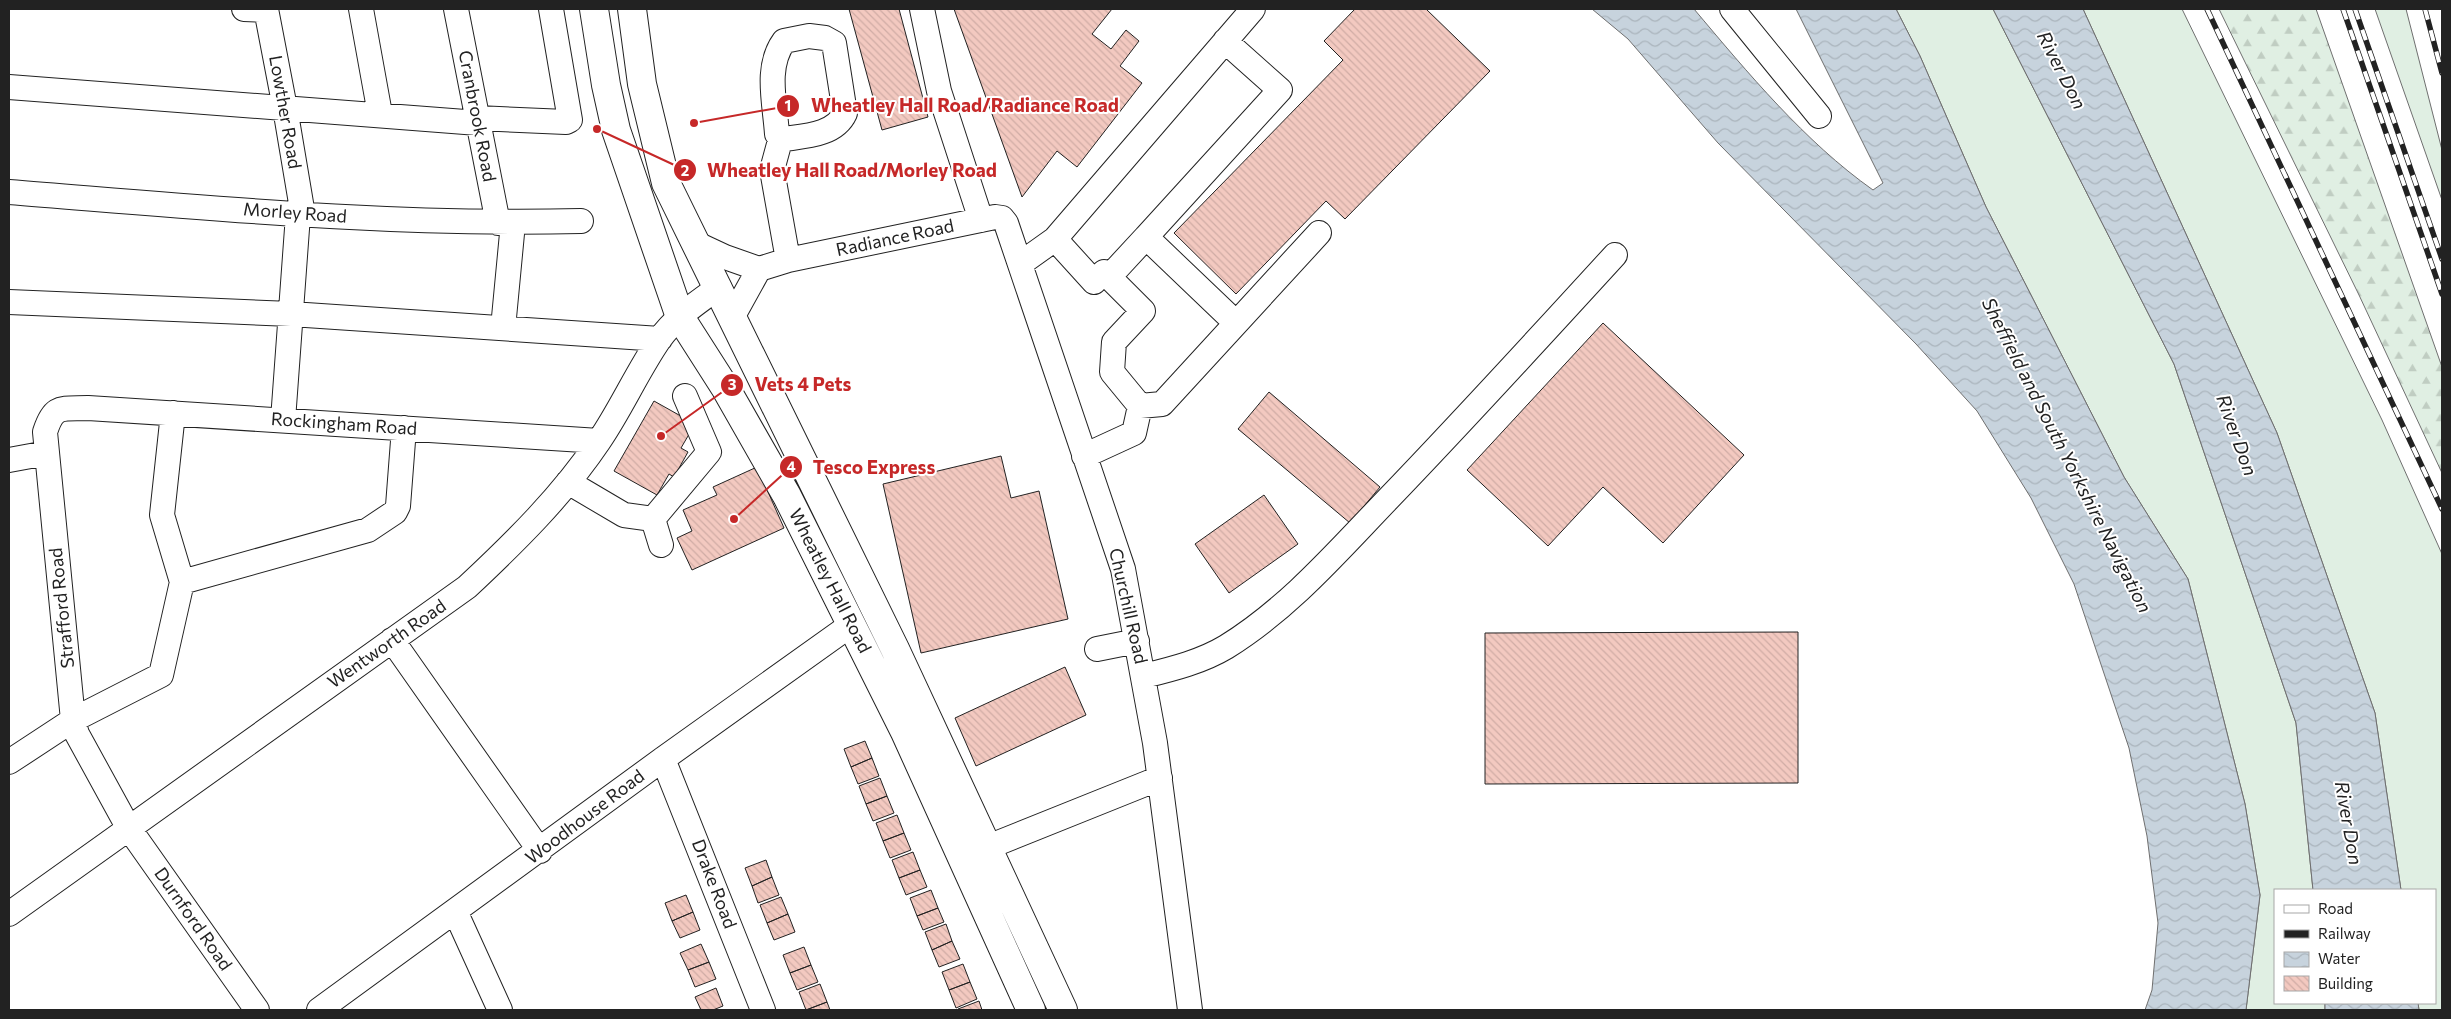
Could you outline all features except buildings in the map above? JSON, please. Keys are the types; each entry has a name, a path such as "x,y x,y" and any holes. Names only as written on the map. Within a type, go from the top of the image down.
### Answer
{"highway":[{"name":"Wheatley Hall Road","path":"594,9 606,85 616,130 688,310 726,389 787,496 909,740 1031,1010"},
{"name":"Wheatley Hall Road","path":"632,9 642,84 666,183 719,287 988,847 1063,1010"}],"street":[{"name":"Lowther Road","path":"258,9 286,108 301,215 283,420"},
{"path":"361,9 380,114"},
{"name":"Cranbrook Road","path":"456,9 477,120 506,223 503,328"},
{"path":"9,87 380,114 477,120 566,122 570,120 551,9"},
{"name":"Churchill Road","path":"922,9 939,91 992,219 1020,264 1122,569 1144,676 1160,778 1190,1010"},
{"path":"1020,264 1055,240 1253,9"},
{"path":"1732,9 1819,116"},
{"path":"1109,277 1280,90 1225,41"},
{"path":"781,137 772,170 788,260"},
{"name":"Morley Road","path":"9,192 301,215 506,223 581,221"},
{"name":"Radiance Road","path":"759,269 788,260 992,219"},
{"path":"1140,406 1162,404 1319,233"},
{"path":"1146,237 1236,323"},
{"path":"1055,240 1094,282 1104,272 1143,311 1114,342 1112,372 1140,406"},
{"path":"695,243 725,258 759,269 733,316"},
{"path":"1144,676 1188,665 1224,648 1256,627 1292,598 1430,456 1615,255"},
{"path":"688,310 719,287"},
{"path":"9,302 291,314 660,338"},
{"name":"Wentworth Road","path":"9,914 128,827 467,588 522,536 568,482 599,441 660,338 688,310"},
{"path":"653,519 709,452 685,396"},
{"path":"1084,456 1134,433 1140,406"},
{"name":"Rockingham Road","path":"88,408 599,441"},
{"name":"Strafford Road","path":"88,408 60,409 50,417 45,432 47,453 73,720 77,734 128,827"},
{"path":"9,762 73,720 161,675 182,582 162,515 173,413"},
{"path":"182,582 368,530 395,512 398,506 404,428"},
{"path":"9,460 47,453"},
{"path":"568,482 624,515 653,519"},
{"path":"653,519 661,545"},
{"name":"Woodhouse Road","path":"319,1010 540,851 663,759 852,624"},
{"path":"392,640 540,851"},
{"path":"1097,649 1137,641"},
{"name":"Drake Road","path":"663,759 763,1010"},
{"path":"988,847 1160,778"},
{"name":"Durnford Road","path":"128,827 258,1010"},
{"path":"455,911 500,1010"}],"green space":[{"path":"1896,9 1993,9 2174,364 2296,723 2313,889 2274,889 2274,1004 2325,1004 2325,1010 2246,1010 2260,895 2245,804 2188,579 2124,477 1986,207 1920,56"},
{"path":"2083,9 2182,9 2382,420 2442,554 2442,1010 2419,1010 2418,1004 2436,1004 2436,889 2401,889 2375,713 2277,433"},
{"path":"2219,9 2316,9 2442,367 2442,473 2359,295"},
{"path":"2375,9 2406,9 2442,150 2442,200"}],"water":[{"name":"Sheffield and South Yorkshire Navigation","path":"1592,9 1694,9 1756,81 1800,128 1848,171 1873,190 1883,183 1796,9 1896,9 1920,56 1986,207 2124,477 2188,579 2245,804 2260,895 2246,1010 2145,1010 2152,990 2158,923 2147,836 2129,748 2074,584 2031,498 1977,411 1916,344 1718,143 1628,39"},
{"name":"River Don","path":"1993,9 2083,9 2277,433 2375,713 2401,889 2313,889 2296,723 2174,364"},
{"path":"2325,1004 2418,1004 2419,1010 2325,1010"}],"railway":[{"path":"2207,9 2442,509"},
{"path":"2343,9 2442,294"},
{"path":"2355,9 2442,259"},
{"path":"2425,9 2442,73"}],"place":[{"name":"Wheatley Hall Road/Radiance Road","path":"694,123"},
{"name":"Wheatley Hall Road/Morley Road","path":"597,129"},
{"name":"Vets 4 Pets","path":"661,436"},
{"name":"Tesco Express","path":"734,519"}]}
